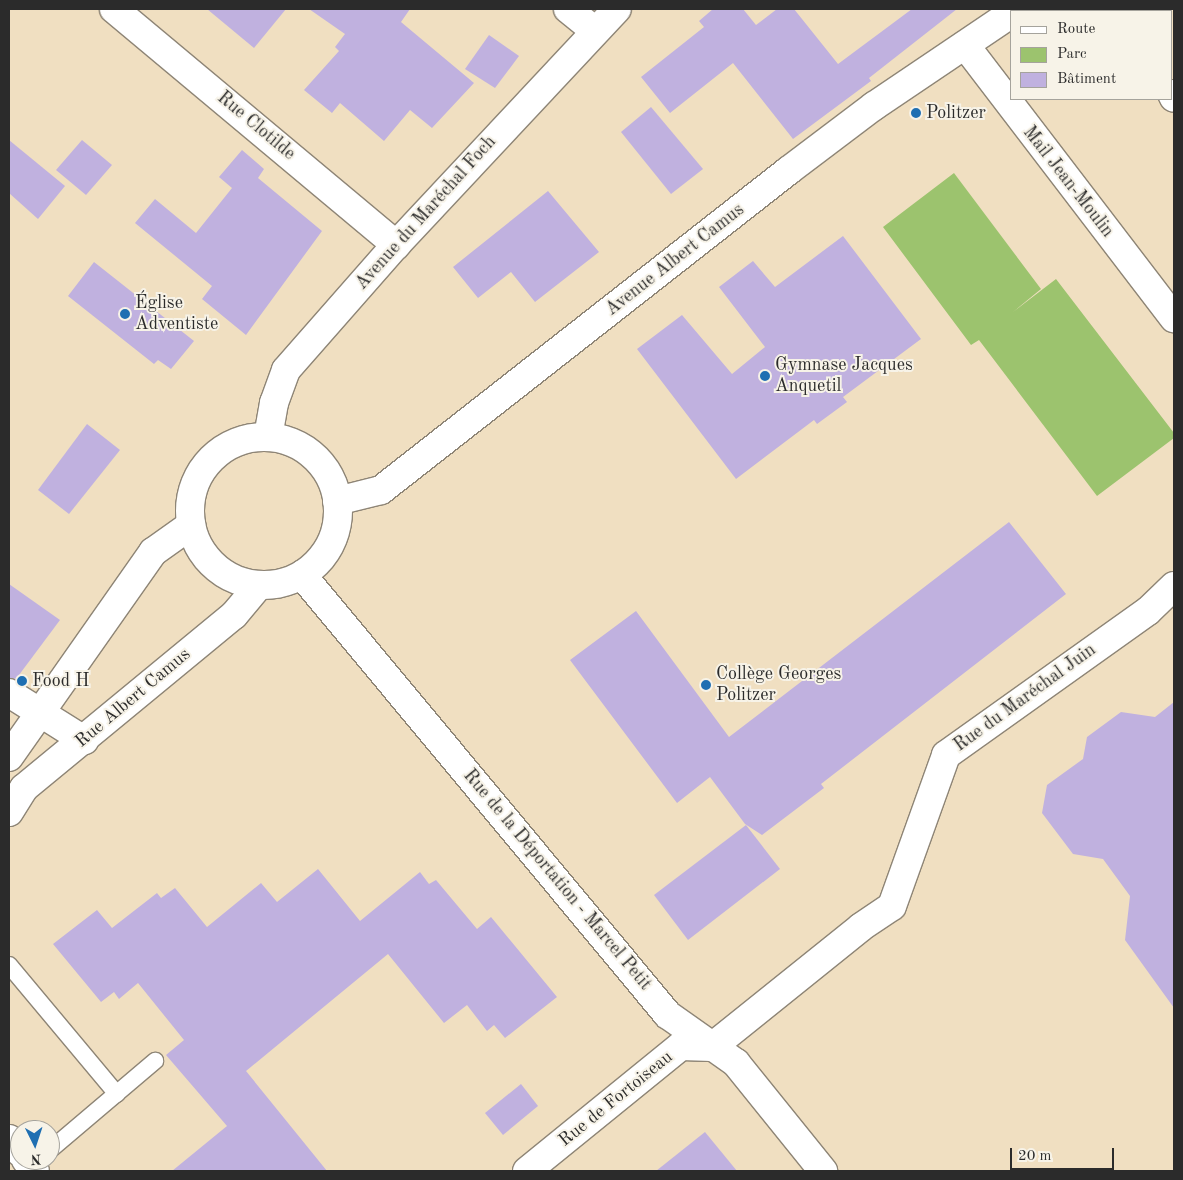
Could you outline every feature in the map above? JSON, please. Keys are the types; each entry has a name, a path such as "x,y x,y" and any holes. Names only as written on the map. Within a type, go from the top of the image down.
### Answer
{"street":[{"name":"Rue Clotilde","path":"114,9 396,245"},
{"path":"568,9 595,31"},
{"name":"Avenue du Maréchal Foch","path":"268,437 274,403 286,370 396,245 617,9"},
{"name":"Avenue Albert Camus","path":"337,501 381,490 788,171 1010,14"},
{"name":"Mail Jean-Moulin","path":"965,45 1174,318"},
{"path":"268,437 288,441 311,454 332,481 337,501 337,522 331,543 319,561 302,575 281,584 259,585 235,580 214,567 199,548 190,525 188,503 196,480 208,462 225,448 246,439 268,437"},
{"path":"9,758 34,724 65,674 153,552 190,525"},
{"name":"Rue de la Déportation - Marcel Petit","path":"302,575 668,1016 736,1063 823,1171"},
{"name":"Rue Albert Camus","path":"9,812 24,788 234,615 259,585"},
{"name":"Rue du Maréchal Juin","path":"712,1047 861,927 892,906 946,755 1148,611 1174,586"},
{"path":"9,693 34,724 84,740"},
{"name":"Rue de Fortoiseau","path":"527,1171 681,1046 712,1047"}],"lane":[{"path":"9,965 116,1094"},
{"path":"60,1139 155,1061"}],"green space":[{"path":"954,173 1041,289 1013,312 1056,279 1174,433 1174,438 1097,496 979,340 971,345 883,227"}],"building":[{"path":"207,9 286,9 254,48"},
{"path":"309,9 410,9 401,22 474,83 432,128 410,110 384,141 340,103 332,113 304,90 339,51 335,47 345,34"},
{"path":"713,9 743,9 756,25 777,9 794,9 838,64 912,9 957,9 869,78 871,81 793,139 733,63 670,113 641,77 704,27 699,21"},
{"path":"489,35 519,56 495,88 465,69"},
{"path":"651,107 703,169 671,194 621,132"},
{"path":"9,140 65,186 38,219 9,193"},
{"path":"82,140 112,165 86,195 56,170"},
{"path":"242,150 264,169 258,178 322,231 246,335 202,299 212,286 135,223 155,199 196,233 232,188 219,177"},
{"path":"548,191 599,252 535,302 511,272 478,298 453,267"},
{"name":"Gymnase Jacques Anquetil","path":"843,236 921,339 843,397 847,402 817,424 814,420 736,479 637,349 682,315 732,374 765,347 719,287 753,261 775,287"},
{"name":"Église Adventiste","path":"94,262 194,341 171,369 158,360 154,364 68,296"},
{"path":"87,424 120,450 69,514 38,490"},
{"path":"1009,522 1066,594 821,784 824,788 762,835 745,824 710,777 677,803 570,660 636,611 729,737"},
{"path":"9,584 60,620 16,679 9,678"},
{"path":"1174,702 1174,1008 1125,940 1130,896 1103,859 1073,854 1042,813 1047,785 1083,759 1087,737 1121,712 1155,717"},
{"path":"746,825 780,869 688,940 654,895"},
{"path":"318,869 360,921 420,872 429,884 436,880 477,929 491,917 557,997 505,1038 494,1025 487,1031 467,1005 444,1023 388,954 246,1071 327,1171 172,1171 227,1126 166,1055 184,1040 138,983 119,999 114,992 101,1002 53,944 97,910 112,928 157,893 161,898 175,888 207,927 261,883 277,902"},
{"path":"521,1084 538,1106 503,1135 485,1113"},
{"path":"705,1132 737,1171 656,1171"}],"place":[{"name":"Politzer","path":"916,113"},
{"name":"Église Adventiste","path":"125,314"},
{"name":"Gymnase Jacques Anquetil","path":"765,376"},
{"name":"Food H","path":"22,681"},
{"name":"Collège Georges Politzer","path":"706,685"}]}
